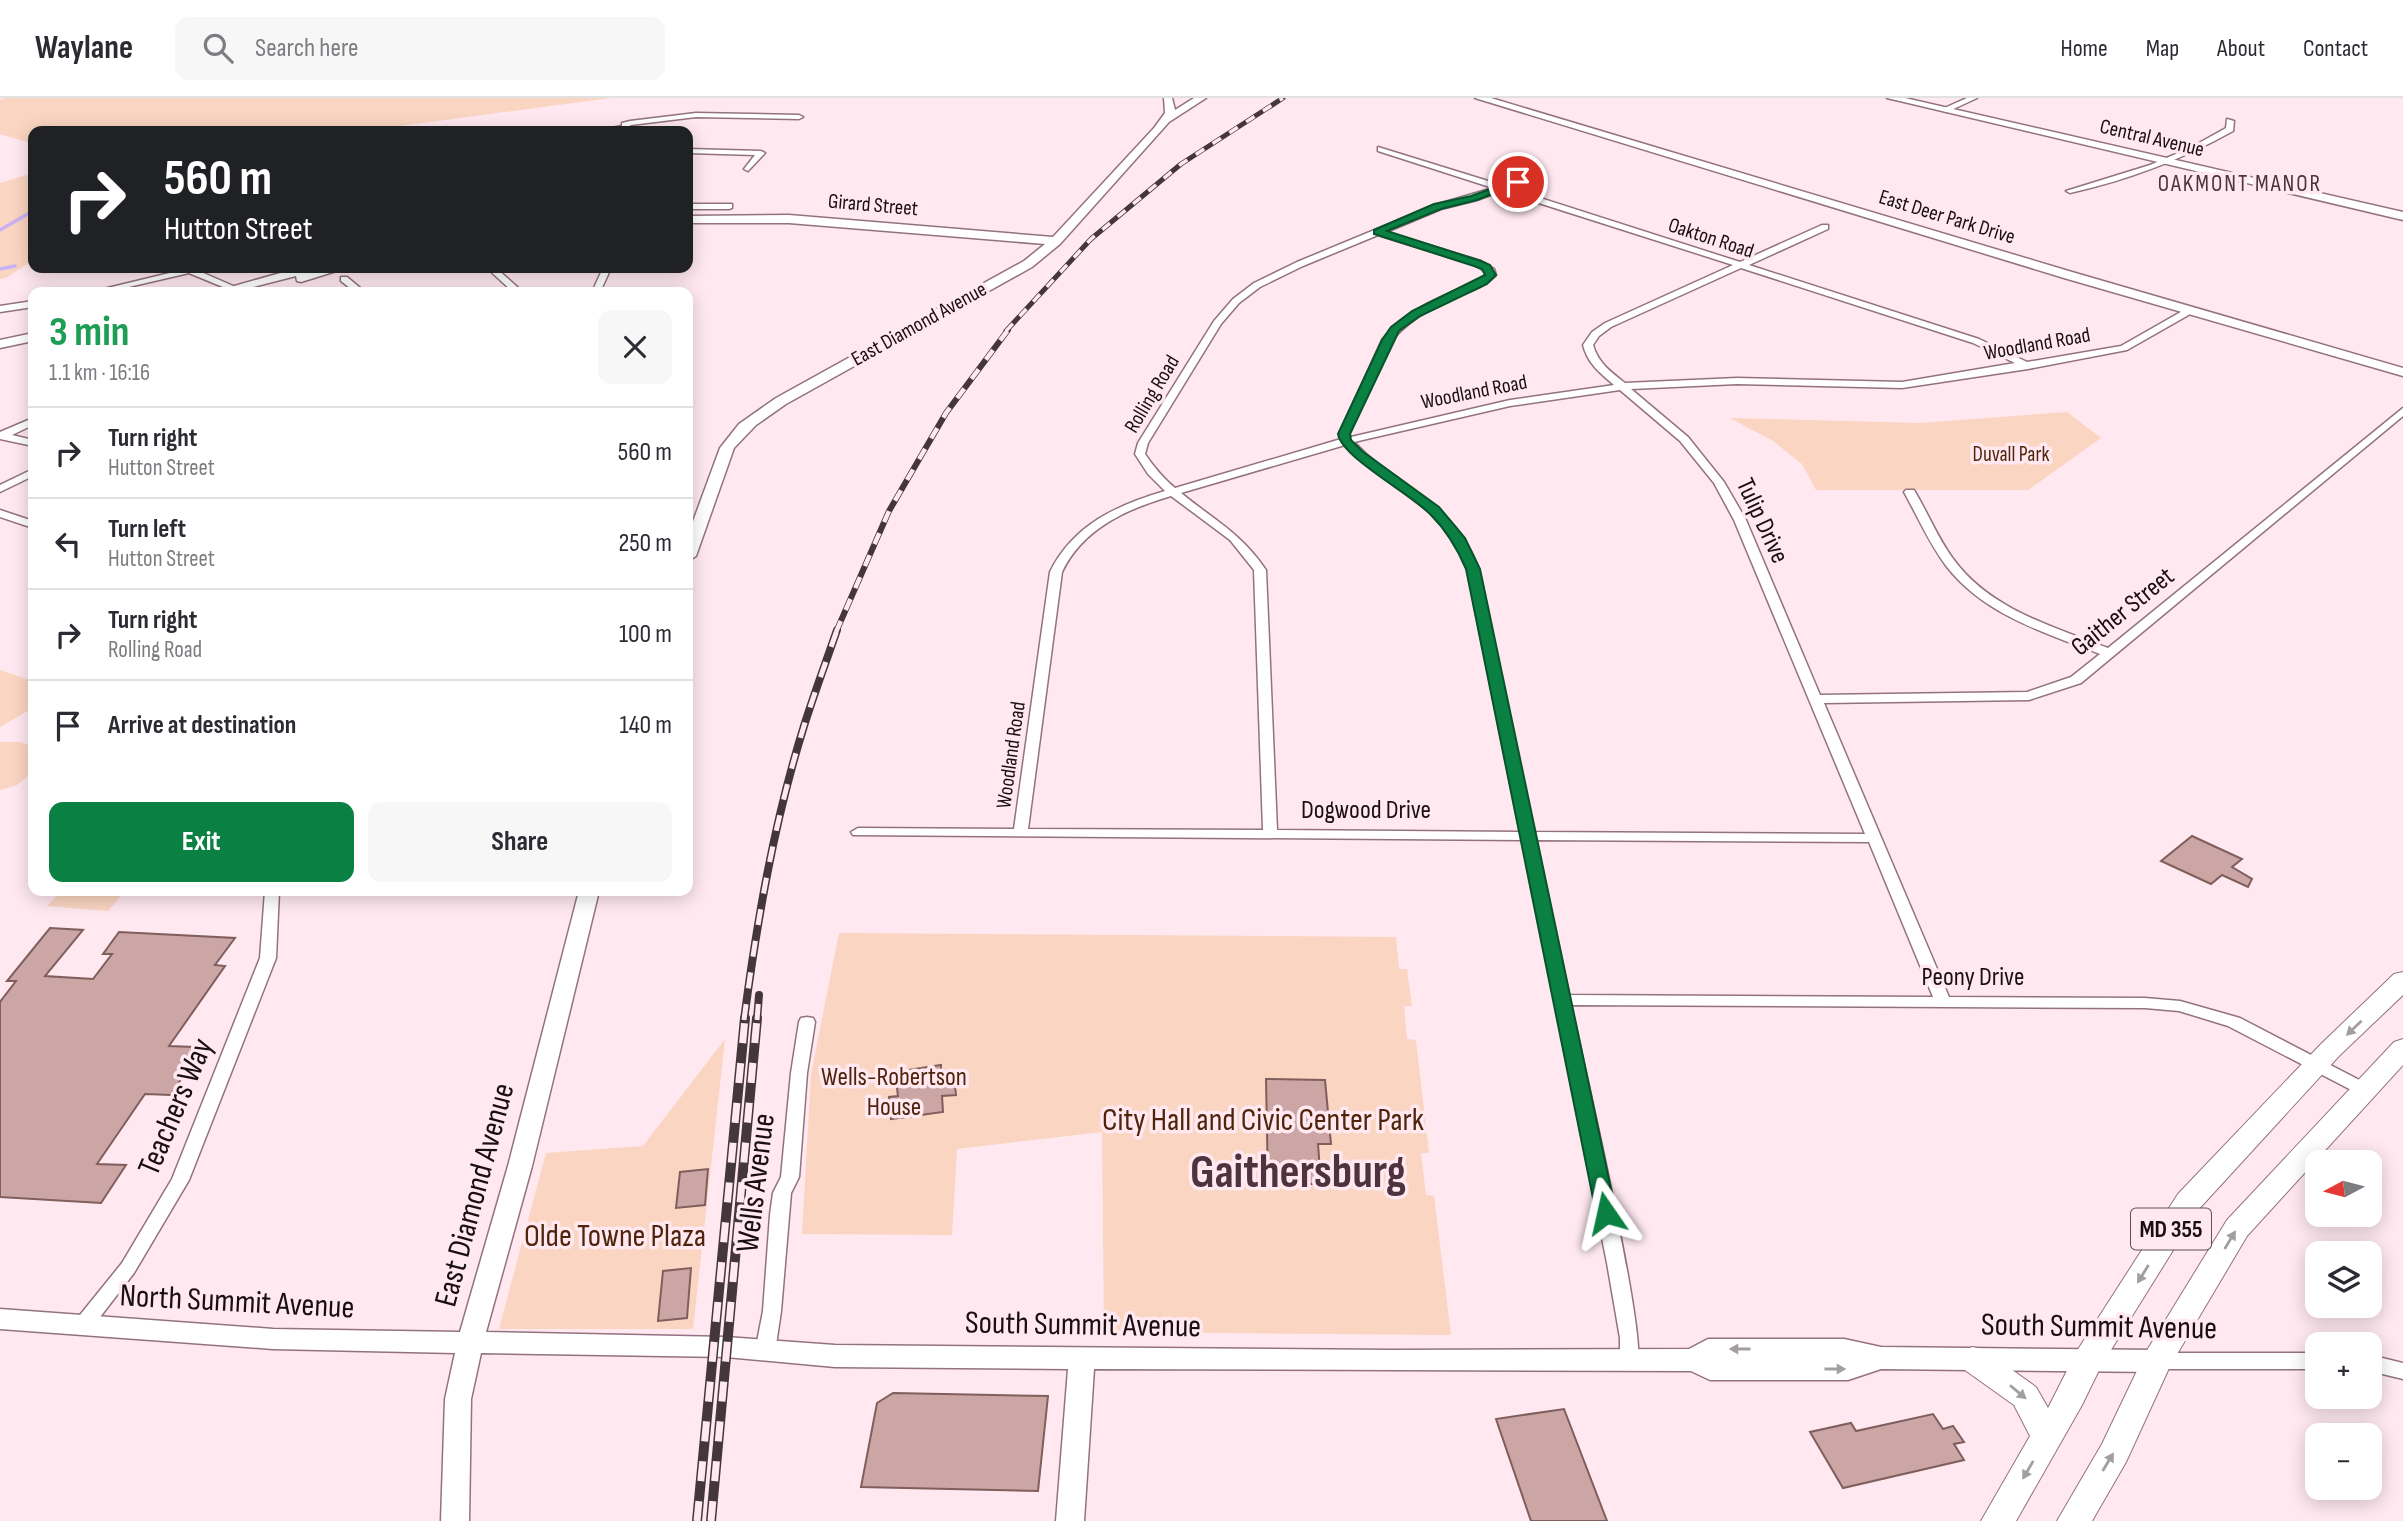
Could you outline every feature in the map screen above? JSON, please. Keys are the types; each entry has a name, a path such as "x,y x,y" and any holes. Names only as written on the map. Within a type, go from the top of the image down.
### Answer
{"main road":[{"name":"MD 355","path":"1998,1521 2088,1360 2188,1202 2316,1065 2403,981"},
{"name":"MD 355","path":"2074,1521 2115,1452 2157,1361 2237,1228 2403,1048"},
{"path":"1973,1359 2025,1396 2047,1437"}],"street":[{"path":"1166,120 1170,113 1170,99 1192,98"},
{"name":"East Diamond Avenue","path":"693,542 727,448 736,433 750,420 1028,264 1050,245 1166,120 1201,98"},
{"name":"East Deer Park Drive","path":"1480,98 2189,311 2403,372"},
{"name":"Central Avenue","path":"1892,98 2403,216"},
{"path":"1944,110 1973,98"},
{"path":"635,126 681,116 799,117"},
{"path":"2070,191 2106,184 2166,161 2230,129 2230,121"},
{"name":"Oakton Road","path":"1381,149 1976,341 2028,366"},
{"path":"693,151 761,153 748,169"},
{"name":"Rolling Road","path":"1270,834 1260,570 1252,554 1240,541 1173,492 1146,466 1140,454 1143,443 1217,323 1236,301 1257,285 1438,206 1535,175"},
{"path":"693,207 729,206"},
{"name":"Girard Street","path":"693,219 789,219 1050,245"},
{"name":"Girard Street","path":"693,225 772,225 1050,245"},
{"name":"Tulip Drive","path":"1825,227 1608,325 1595,334 1588,345 1598,366 1684,439 1719,482 1740,520 1943,1002"},
{"path":"1378,232 1478,263 1486,267 1491,275 1484,282 1416,314 1395,329 1387,340 1347,428 1345,441 1434,510 1458,538 1469,558 1530,836 1616,1263 1629,1338 1630,1361"},
{"path":"116,287 170,273"},
{"path":"196,273 231,287"},
{"path":"248,287 294,273"},
{"path":"273,287 342,273 355,287"},
{"path":"497,273 513,287"},
{"path":"0,309 28,305"},
{"name":"Woodland Road","path":"1020,833 1056,572 1061,560 1077,539 1102,519 1135,503 1345,441 1467,410 1623,387 1715,382 1902,385 2123,348 2189,311"},
{"path":"0,344 28,338"},
{"path":"0,353 28,347"},
{"name":"Gaither Street","path":"1815,699 2029,696 2076,680 2403,411"},
{"path":"1,435 28,423"},
{"path":"1,435 28,442"},
{"path":"0,489 28,475"},
{"path":"1910,492 1951,564 1970,585 2031,622 2110,653"},
{"path":"0,513 28,523"},
{"name":"Dogwood Drive","path":"858,832 1873,838"},
{"name":"Teachers Way","path":"83,1325 128,1268 180,1181 268,958 272,896"},
{"name":"East Diamond Avenue","path":"455,1521 458,1399 470,1343 520,1166 588,896"},
{"name":"Peony Drive","path":"1563,1000 2145,1003 2180,1006 2234,1022 2363,1089"},
{"name":"Wells Avenue","path":"765,1352 772,1311 782,1193 790,1177 799,1073 807,1021"},
{"name":"North Summit Avenue","path":"0,1319 273,1339 470,1343"},
{"name":"South Summit Avenue","path":"470,1343 726,1348 835,1356 1695,1360 1710,1369 1785,1359 1848,1369 1881,1358 2305,1361"},
{"path":"1070,1521 1082,1359"},
{"path":"2382,1366 2403,1371"}],"green space":[{"path":"610,98 400,126 28,126 28,142 0,134 0,100"},
{"path":"28,175 28,263 0,279 0,183"},
{"name":"Duvall Park","path":"2067,412 2101,438 2028,490 1816,490 1802,464 1773,441 1730,418 1920,423"},
{"path":"0,670 28,679 28,711 0,727"},
{"path":"0,742 20,742 28,745 28,776 17,785 0,790"},
{"path":"56,896 121,896 108,911 47,906"},
{"name":"City Hall and Civic Center Park","path":"839,933 1396,937 1399,969 1407,969 1412,1006 1404,1006 1407,1039 1416,1040 1429,1153 1421,1153 1426,1195 1434,1196 1451,1335 1104,1332 1102,1132 957,1149 952,1235 802,1234 811,1074"},
{"name":"Olde Towne Plaza","path":"725,1039 693,1329 499,1329 546,1153 643,1146"}],"building":[{"path":"2192,836 2242,859 2232,867 2252,879 2248,887 2222,875 2211,884 2161,861"},
{"path":"50,928 83,930 45,976 93,979 112,954 103,954 119,932 235,938 215,965 225,966 169,1046 194,1047 175,1076 183,1076 171,1095 145,1094 97,1164 126,1165 101,1203 0,1197 0,1002 16,981 7,981"},
{"path":"941,1065 941,1071 954,1077 956,1095 942,1096 943,1112 891,1119 889,1097 898,1096 895,1072"},
{"path":"1266,1079 1325,1080 1331,1144 1318,1144 1321,1184 1268,1184"},
{"path":"708,1169 705,1205 676,1208 680,1172"},
{"path":"691,1268 687,1318 658,1321 663,1271"},
{"path":"893,1393 1048,1396 1038,1491 861,1487 877,1403"},
{"path":"1564,1409 1607,1521 1531,1521 1496,1419"},
{"path":"1933,1414 1943,1429 1953,1426 1964,1442 1954,1444 1964,1460 1843,1488 1810,1432 1851,1423 1856,1431"}],"waterway":[{"path":"0,230 28,214"},
{"path":"0,269 15,266"}],"railway":[{"path":"1006,331 1091,239 1181,164 1283,98"},
{"path":"836,632 889,511 946,413 1008,330"},
{"path":"744,1020 775,835 793,762 837,630"},
{"path":"757,1020 759,995"},
{"path":"697,1521 745,1018"},
{"path":"711,1521 757,1018"}],"district":[{"name":"OAKMONT MANOR","path":"2240,184"},
{"name":"Gaithersburg","path":"1298,1173"}],"route":[{"path":"1518,182 1474,198 1438,206 1378,232 1478,263 1486,267 1491,275 1484,282 1416,314 1395,329 1387,340 1344,434 1345,441 1358,453 1434,510 1465,548 1473,569 1606,1213"}],"park label":[{"name":"Wells-Robertson House","path":"894,1092"}]}
